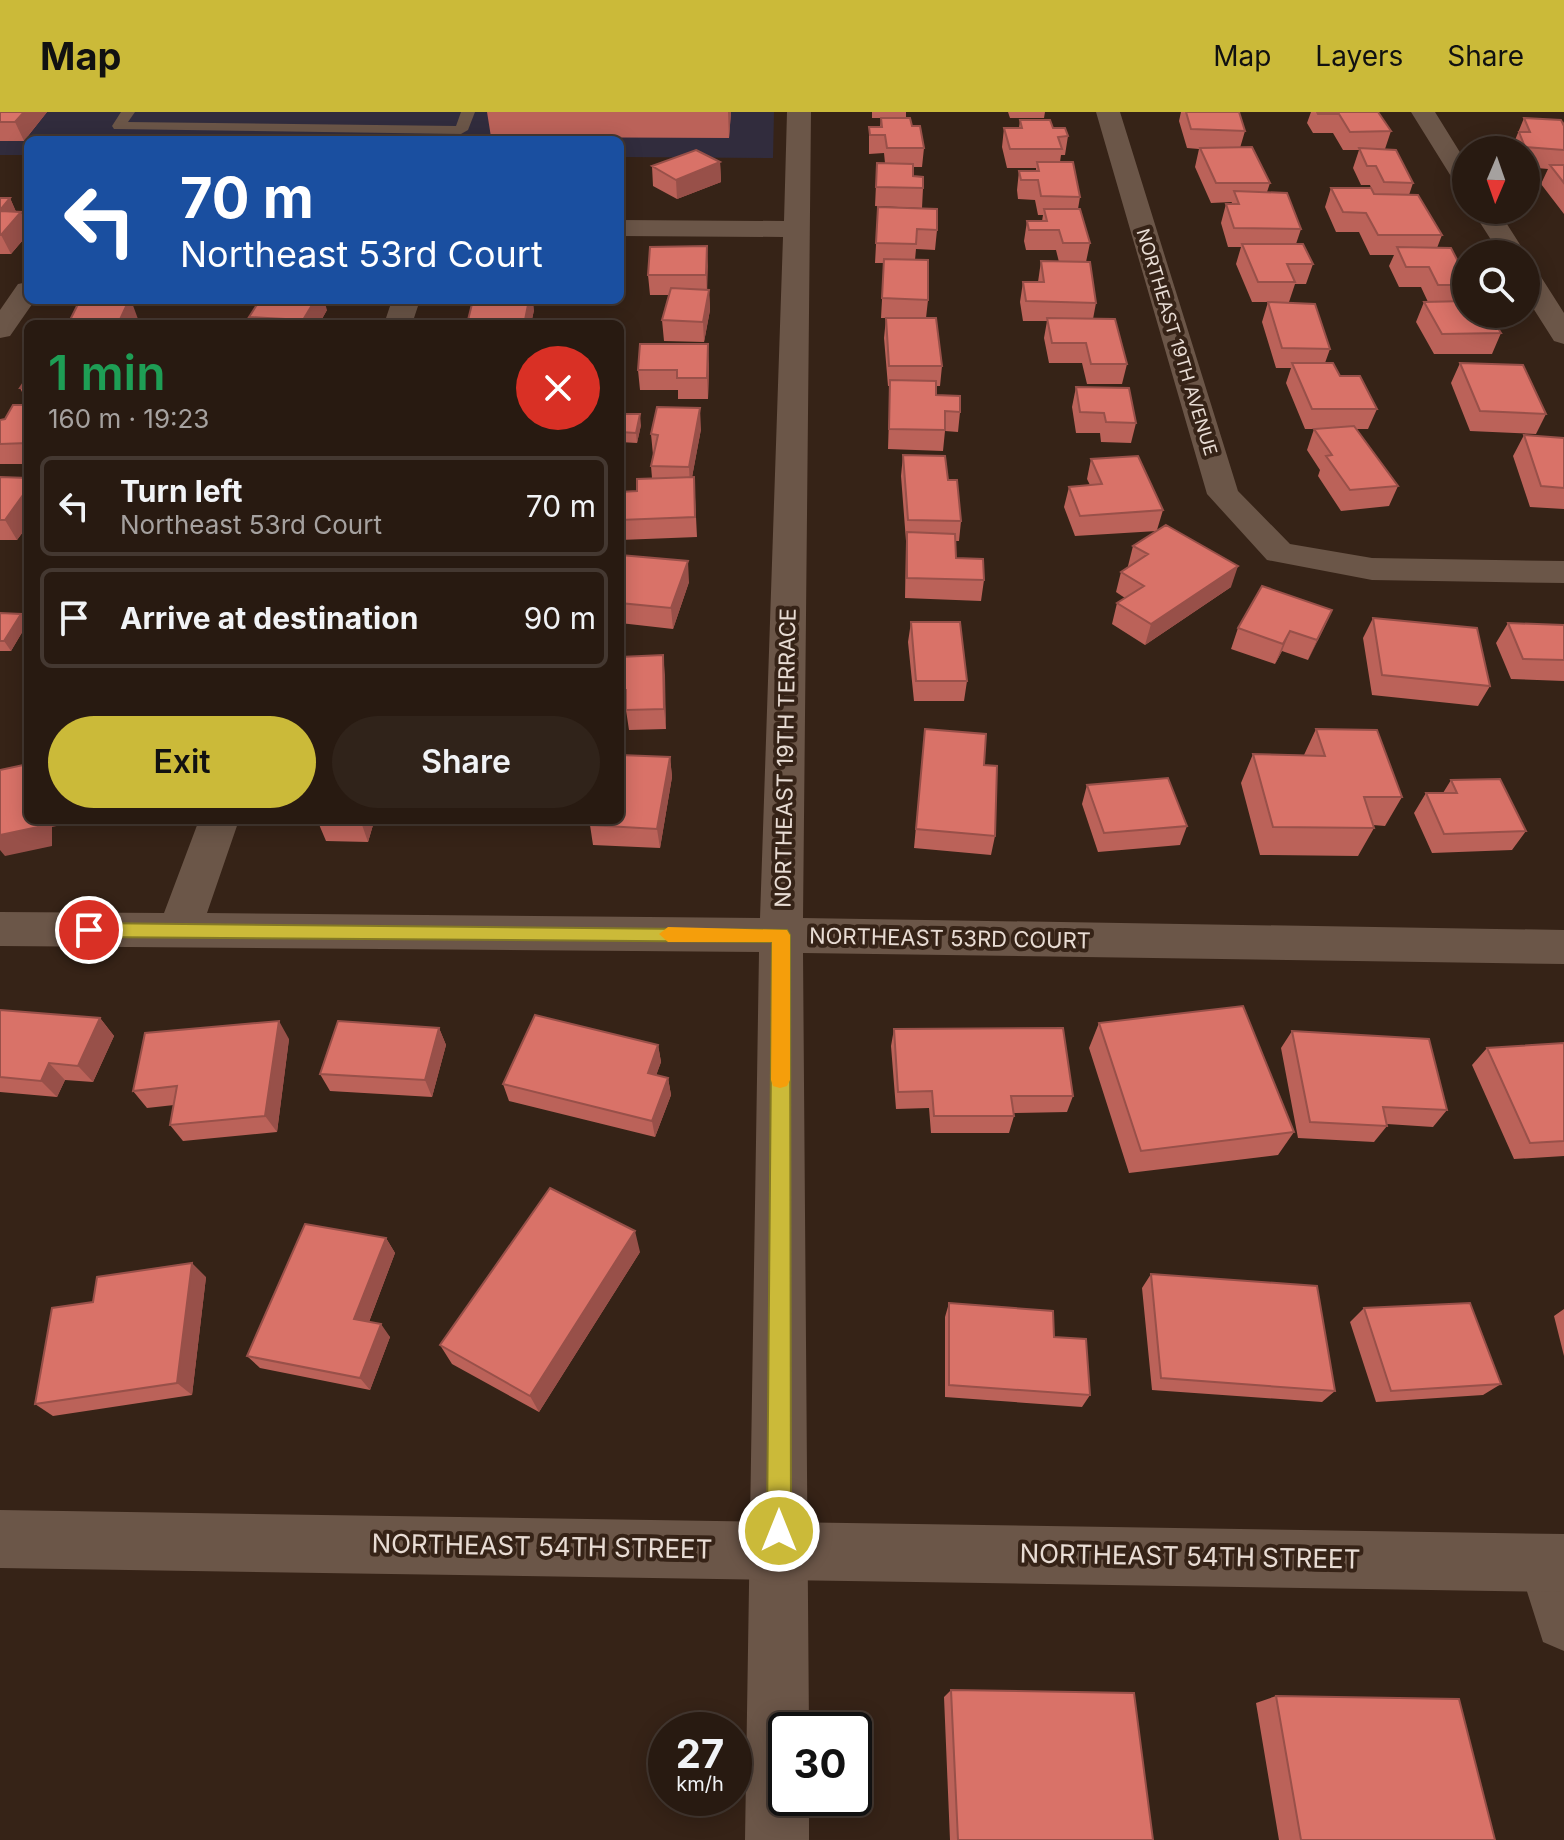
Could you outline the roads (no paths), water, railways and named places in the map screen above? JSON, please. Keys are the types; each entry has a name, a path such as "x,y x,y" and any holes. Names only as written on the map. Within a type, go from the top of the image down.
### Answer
{"street":[{"name":"NORTHEAST 19TH TERRACE","path":"777,1840 781,935 799,112"},
{"name":"NORTHEAST 19TH AVENUE","path":"1108,112 1223,494 1279,553 1372,569 1564,572"},
{"path":"1423,112 1452,159"},
{"path":"624,228 798,229"},
{"path":"0,330 24,296"},
{"path":"1540,297 1564,335"},
{"path":"179,931 218,824"},
{"name":"NORTHEAST 53RD COURT","path":"0,929 781,935 1564,947"},
{"name":"NORTHEAST 54TH STREET","path":"0,1539 1556,1563"},
{"path":"1556,1563 1564,1621"}],"lane":[{"path":"128,112 119,126 461,130 468,112"}]}
